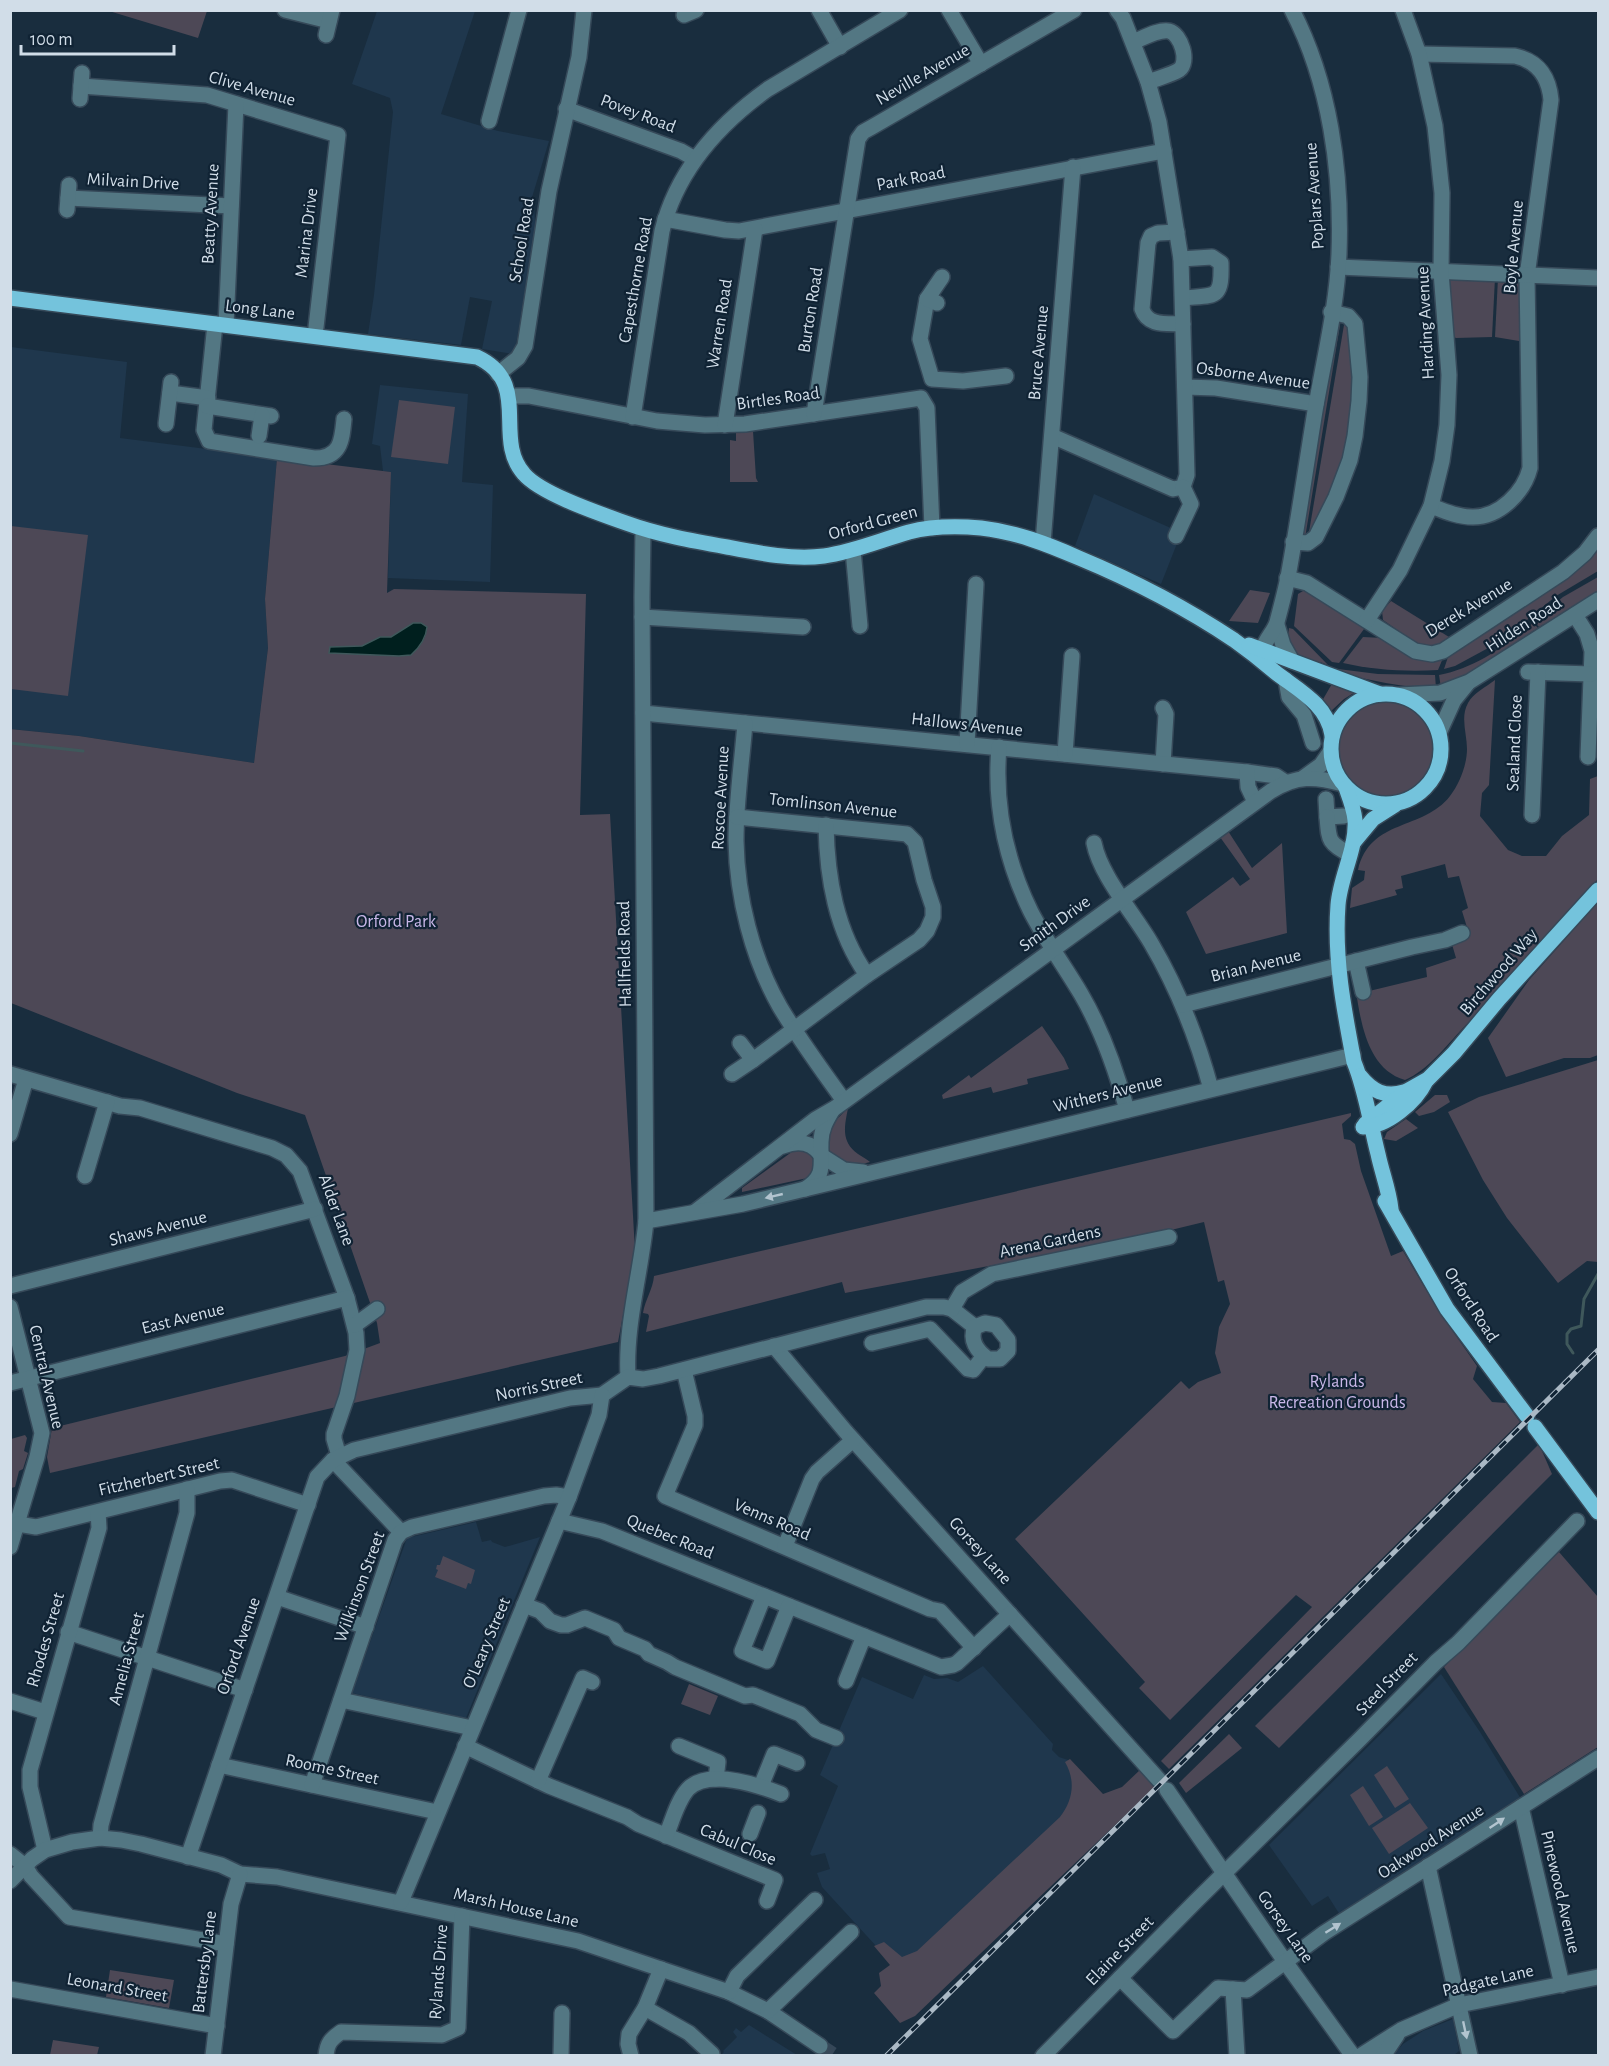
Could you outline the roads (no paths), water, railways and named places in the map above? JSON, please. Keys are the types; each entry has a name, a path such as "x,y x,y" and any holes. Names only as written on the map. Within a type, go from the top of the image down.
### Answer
{"main road":[{"name":"Long Lane","path":"10,298 473,356 486,362 498,374"},
{"path":"498,374 510,396"},
{"name":"Orford Green","path":"510,396 511,445 523,473 539,486 596,511 643,529 682,539 790,557 823,556 853,550 932,528 980,528 1002,531 1043,543 1161,597 1235,640 1316,703 1324,711 1331,726 1332,735"},
{"name":"Orford Green","path":"1235,640 1380,694"},
{"path":"1380,694 1400,695 1410,699 1428,713 1439,733 1441,756 1434,778 1418,795 1396,804 1383,805 1357,797 1345,786 1332,764 1330,752 1332,735 1337,722 1350,707 1367,697 1380,694"},
{"name":"Orford Road","path":"1345,786 1354,813 1351,849 1338,904 1338,967 1368,1124"},
{"name":"Orford Road","path":"1351,849 1373,819 1396,804"},
{"name":"Birchwood Way","path":"1368,1124 1388,1120 1418,1095 1428,1079 1454,1053 1499,999 1599,890"},
{"name":"Orford Road","path":"1354,1058 1353,1081 1388,1187 1391,1209 1447,1309 1599,1512"},
{"path":"1360,1077 1366,1084 1382,1094 1405,1092"},
{"name":"Birchwood Way","path":"1368,1124 1405,1092 1428,1079"}],"street":[{"path":"285,10 329,22"},
{"path":"489,121 519,10"},
{"name":"School Road","path":"498,374 518,358 525,346 549,191 579,57 584,10"},
{"path":"819,10 840,47"},
{"name":"Capesthorne Road","path":"633,417 665,219 695,159 715,134 751,102 900,10"},
{"path":"949,10 981,64"},
{"name":"Neville Avenue","path":"846,211 855,148 863,132 1074,10"},
{"path":"1117,10 1133,42 1148,82 1159,122 1181,259 1187,475 1184,487 1191,504 1176,536"},
{"name":"Poplars Avenue","path":"1263,650 1275,626 1287,578 1338,267 1339,211 1332,141 1312,56 1292,10"},
{"name":"Harding Avenue","path":"1367,620 1400,570 1431,506 1442,461 1448,408 1449,375 1441,272 1442,193 1435,126 1419,54 1403,10"},
{"path":"1133,42 1163,32 1171,32 1177,36 1185,59 1184,64 1180,70 1148,82"},
{"name":"Boyle Avenue","path":"1419,54 1515,56 1532,62 1545,76 1551,100 1527,276 1530,455 1527,480 1521,492 1497,510 1483,516 1465,517 1431,506"},
{"name":"Clive Avenue","path":"81,86 201,94 338,135"},
{"name":"Beatty Avenue","path":"236,104 231,206 220,324 204,430 209,441 314,458 329,457 339,446 348,428"},
{"name":"Povey Road","path":"566,109 670,147 695,159"},
{"name":"Marina Drive","path":"315,336 338,135"},
{"name":"Park Road","path":"665,219 725,230 754,229 1164,151"},
{"name":"Bruce Avenue","path":"1043,543 1073,167"},
{"name":"Milvain Drive","path":"68,198 231,206"},
{"name":"Burton Road","path":"814,414 846,211"},
{"name":"Warren Road","path":"724,425 754,229"},
{"path":"1177,232 1158,233 1151,236 1148,243 1142,309 1149,321 1184,324"},
{"path":"1181,259 1212,257 1221,263 1222,285 1219,291 1213,296 1183,298"},
{"path":"1338,267 1599,278"},
{"path":"932,528 927,408 924,400 932,379 920,339 942,277"},
{"path":"1293,542 1308,543 1316,537 1344,478 1355,436 1360,377 1355,324 1347,316 1331,312"},
{"path":"932,379 963,381 999,372"},
{"path":"166,424 171,387 207,402 267,416 259,435"},
{"name":"Osborne Avenue","path":"1185,387 1216,387 1316,404"},
{"name":"Birtles Road","path":"510,396 529,396 680,424 724,425 917,398 924,400"},
{"path":"1052,436 1173,489 1184,487"},
{"name":"Hallfields Road","path":"628,1377 628,1333 646,1221 643,529"},
{"name":"Derek Avenue","path":"1287,578 1307,583 1415,651 1424,654 1438,653 1563,572 1585,553 1599,536"},
{"path":"853,550 860,626"},
{"path":"967,744 976,584"},
{"name":"Hilden Road","path":"1400,695 1440,693 1469,682 1599,600"},
{"path":"1575,615 1590,642 1592,651 1591,761"},
{"path":"642,617 803,627"},
{"path":"1235,640 1247,639 1275,626 1292,661"},
{"path":"1263,650 1267,666"},
{"path":"1065,754 1072,656"},
{"name":"Sealand Close","path":"1532,815 1533,672 1591,674"},
{"path":"1286,680 1288,697 1305,715 1313,743"},
{"name":"Hilden Road","path":"1439,733 1454,700 1469,682"},
{"path":"1163,708 1166,714 1163,764"},
{"name":"Hallows Avenue","path":"643,713 1247,772 1276,776 1285,782"},
{"name":"Roscoe Avenue","path":"745,723 737,817 737,862 751,935 768,983 839,1105"},
{"path":"999,747 999,801 1008,853 1032,912 1082,995 1103,1038 1127,1110"},
{"name":"Smith Drive","path":"1303,778 1321,765 1330,752"},
{"path":"1247,772 1248,787 1255,802"},
{"name":"Smith Drive","path":"694,1212 816,1119 839,1105 1285,782 1303,778 1326,780 1345,786"},
{"path":"1326,799 1329,839 1335,846 1351,849"},
{"path":"1327,817 1344,816"},
{"name":"Tomlinson Avenue","path":"732,1074 867,975 919,940 932,922 933,907 922,874 917,847 913,838 907,834 737,817"},
{"path":"826,825 832,885 840,923 854,957 867,975"},
{"path":"1094,843 1100,861 1151,943 1183,1005 1211,1089"},
{"name":"Brian Avenue","path":"1183,1005 1445,940 1462,933"},
{"path":"1356,961 1363,992"},
{"path":"740,1043 753,1060"},
{"name":"Withers Avenue","path":"646,1221 743,1204 1211,1089 1354,1058"},
{"name":"Alder Lane","path":"10,1074 264,1144 279,1151 292,1161 300,1171 315,1209 355,1325 357,1350 347,1396 334,1434 336,1458"},
{"path":"10,1134 26,1079"},
{"path":"85,1176 107,1102"},
{"name":"Smith Drive","path":"805,1189 818,1177 822,1167 822,1131 839,1105"},
{"name":"Withers Avenue","path":"783,1146 806,1143 821,1156 844,1170 872,1172"},
{"path":"736,1181 732,1188 732,1195 736,1201 743,1204"},
{"name":"Shaws Avenue","path":"10,1287 315,1209"},
{"name":"Arena Gardens","path":"952,1309 962,1292 992,1274 1168,1237"},
{"name":"East Avenue","path":"10,1383 347,1298"},
{"name":"Central Avenue","path":"10,1307 41,1426 41,1440 11,1542"},
{"path":"628,1377 644,1379 684,1370 926,1307 952,1309 975,1327"},
{"path":"355,1325 377,1309"},
{"path":"990,1323 996,1326 1008,1340 1008,1351 1000,1359 994,1360 984,1356 973,1341 975,1327 979,1324 990,1323"},
{"path":"872,1343 930,1329 968,1369 973,1370 984,1356"},
{"name":"Gorsey Lane","path":"774,1346 853,1440 1163,1785 1286,1963 1353,2055"},
{"name":"Venns Road","path":"684,1370 695,1416 694,1425 665,1496 930,1609 940,1611 974,1648"},
{"name":"Norris Street","path":"336,1458 354,1450 570,1398 602,1395 628,1377"},
{"name":"O'Leary Street","path":"401,1902 569,1497 599,1415 602,1395"},
{"path":"785,1546 812,1479 853,1440"},
{"path":"336,1458 401,1532"},
{"name":"Orford Avenue","path":"188,1857 317,1477 336,1458"},
{"name":"Fitzherbert Street","path":"18,1524 36,1527 219,1481 232,1480 308,1505"},
{"name":"Amelia Street","path":"100,1839 101,1825 187,1513 187,1489"},
{"name":"Wilkinson Street","path":"312,1785 395,1540 401,1532 412,1527 544,1496 556,1494 569,1497"},
{"name":"Rhodes Street","path":"45,1850 29,1778 31,1762 99,1527 98,1512"},
{"name":"Quebec Road","path":"559,1521 602,1531 941,1667 953,1665 1010,1614"},
{"name":"Steel Street","path":"1224,1874 1436,1662 1458,1643 1577,1521"},
{"path":"764,1596 742,1651 758,1658 767,1661 789,1606"},
{"path":"277,1597 366,1627"},
{"path":"524,1605 540,1611 550,1621 561,1625 585,1618 614,1630 619,1638 645,1649 649,1654 675,1667 800,1714 816,1730 836,1738"},
{"path":"68,1632 244,1690"},
{"path":"846,1681 864,1636"},
{"path":"538,1781 583,1678 592,1682"},
{"path":"341,1700 472,1728"},
{"path":"10,1701 45,1712"},
{"name":"Cabul Close","path":"465,1746 507,1764 538,1781 775,1880 767,1901"},
{"path":"678,1746 718,1762 716,1779"},
{"path":"761,1786 774,1754 796,1763"},
{"name":"Oakwood Avenue","path":"1120,1978 1173,2031 1218,1988 1247,1990 1324,1933 1599,1758"},
{"name":"Roome Street","path":"219,1765 438,1812"},
{"path":"666,1836 687,1790 699,1782 716,1779 761,1786 781,1794"},
{"name":"Pinewood Avenue","path":"1521,1807 1562,1985"},
{"path":"750,1834 758,1813"},
{"name":"Marsh House Lane","path":"45,1850 72,1842 100,1839 131,1842 221,1865 240,1874 277,1877 578,1941 729,1992 768,2011 820,2046"},
{"path":"10,1881 45,1850"},
{"path":"10,1854 25,1866 31,1876 69,1917 226,1944"},
{"path":"1428,1866 1470,2055"},
{"name":"Battersby Lane","path":"213,2055 231,1904 240,1874"},
{"name":"Elaine Street","path":"1043,2055 1224,1874"},
{"path":"729,1992 737,1976 788,1918 815,1900"},
{"name":"Rylands Drive","path":"326,2055 326,2045 331,2038 341,2032 442,2035 458,2028 462,1916"},
{"path":"768,2011 851,1932"},
{"path":"631,2055 628,2044 629,2034 645,2008 661,1969"},
{"name":"Padgate Lane","path":"1360,2055 1401,2030 1459,2005 1599,1977"},
{"name":"Leonard Street","path":"10,1989 217,2026"},
{"path":"1233,1989 1237,2055"},
{"path":"645,2008 689,2033 712,2054"},
{"path":"561,2055 562,2013"},
{"path":"1383,2055 1401,2030"}],"waterway":[{"path":"10,743 83,751"},
{"path":"1573,1353 1567,1344 1567,1334 1571,1329 1581,1326 1584,1299 1598,1274"}],"tunnel":[{"path":"820,2046 835,2056"}],"railway":[{"path":"886,2056 1598,1350"}],"park label":[{"name":"Orford Park","path":"396,922"},
{"name":"Rylands Recreation Grounds","path":"1337,1392"}]}
